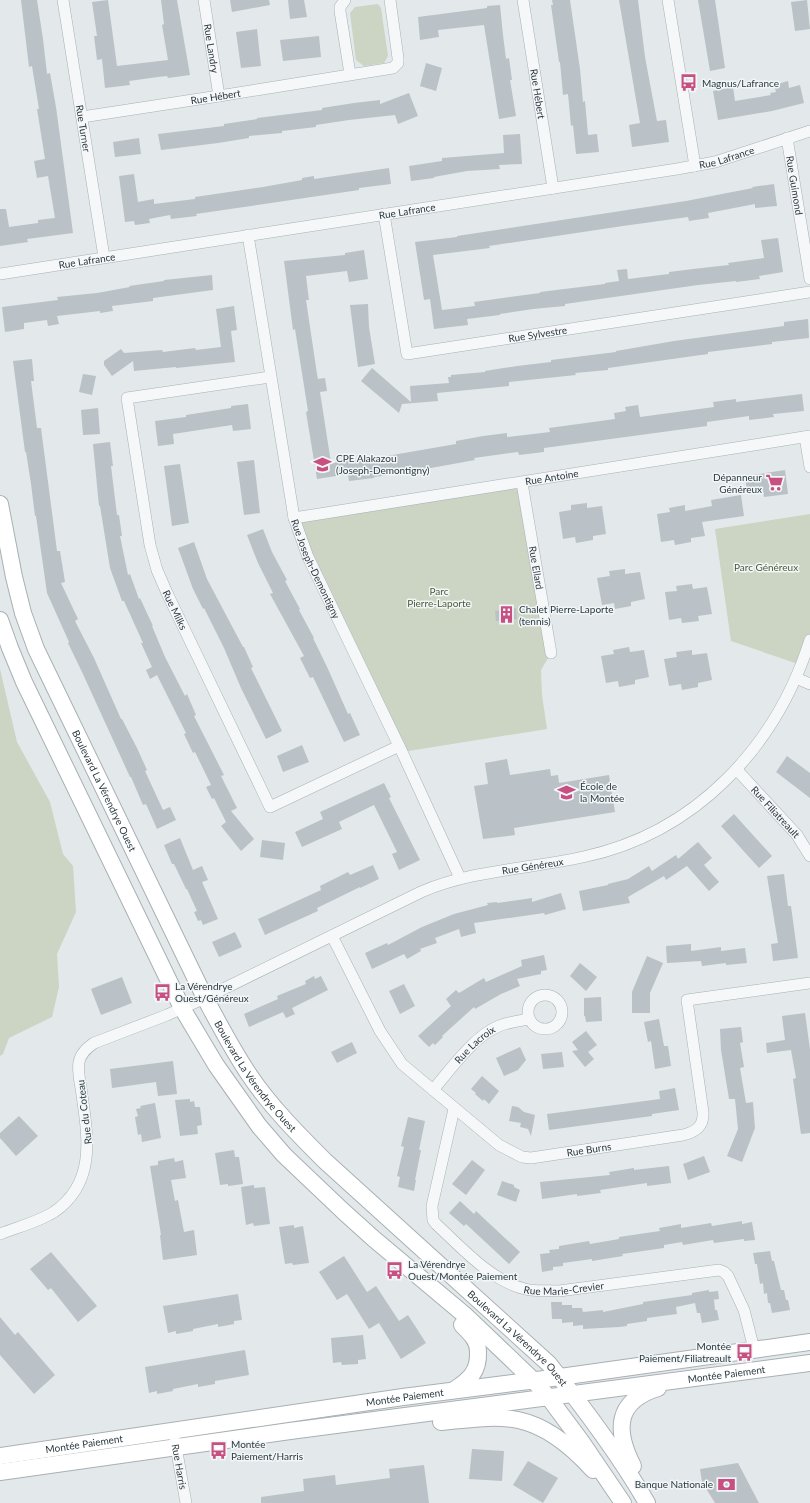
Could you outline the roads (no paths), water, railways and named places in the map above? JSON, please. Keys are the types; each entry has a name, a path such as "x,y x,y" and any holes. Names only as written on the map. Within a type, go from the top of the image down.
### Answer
{"main road":[{"name":"Boulevard La Vérendrye Ouest","path":"0,504 23,613 36,648 205,998 250,1076 273,1107 331,1166 550,1364 605,1437 647,1503"},
{"name":"Boulevard La Vérendrye Ouest","path":"0,620 24,682 182,1008 216,1065 259,1126 284,1155 344,1212 466,1316 533,1380 549,1398 601,1469 622,1503"},
{"path":"403,1263 474,1338 478,1347 475,1371 464,1383 453,1391"},
{"name":"Montée Paiement","path":"0,1456 173,1430 810,1342"},
{"name":"Montée Paiement","path":"0,1472 176,1446 810,1363"},
{"path":"652,1503 625,1450 622,1430 624,1415 638,1396 648,1391 692,1379"},
{"path":"314,1428 401,1425 489,1418 518,1420 543,1429 563,1443 586,1462 622,1503"}],"street":[{"name":"Rue Turner","path":"63,0 104,257"},
{"name":"Rue Landry","path":"204,0 219,96"},
{"path":"346,0 340,7 340,11 350,74"},
{"name":"Rue Hébert","path":"82,117 393,68 398,63 398,58 390,0"},
{"name":"Rue Hébert","path":"523,0 553,188"},
{"path":"668,0 695,166"},
{"name":"Rue Lafrance","path":"0,274 695,166 715,162 810,131"},
{"name":"Rue Guimond","path":"787,138 810,279"},
{"name":"Rue Sylvestre","path":"384,214 407,354 810,292"},
{"name":"Rue Joseph-Demontigny","path":"248,235 294,518 308,557 399,746 460,878"},
{"name":"Rue Milks","path":"270,377 127,398 150,545 157,570 270,808 399,746"},
{"path":"808,437 810,467"},
{"name":"Rue Antoine","path":"294,518 808,437"},
{"name":"Rue Ellard","path":"522,483 551,653"},
{"name":"Rue Généreux","path":"182,1008 441,883 460,878 599,854 664,827 706,798 737,770 755,748 773,722 796,678 810,640"},
{"path":"796,678 810,684"},
{"name":"Rue Filiatreault","path":"737,770 797,835 810,856"},
{"name":"Rue Burns","path":"332,936 380,1031 402,1064 506,1150 522,1157 531,1158 691,1133 701,1125 704,1118 704,1112 687,1000 810,983"},
{"name":"Rue du Coteau","path":"0,1234 43,1218 53,1212 61,1206 76,1189 82,1176 88,1152 87,1131 79,1069 82,1054 94,1043 182,1008"},
{"name":"Rue Lacroix","path":"433,1090 474,1044 489,1031 498,1026 529,1019"},
{"name":"Rue Marie-Crevier","path":"454,1108 432,1206 433,1220 493,1274 510,1284 526,1289 536,1291 559,1291 719,1270 728,1276 744,1310 754,1349"},
{"name":"Rue Harris","path":"173,1430 186,1503"}],"place":[{"name":"Magnus/Lafrance","path":"689,83"},
{"name":"CPE Alakazou (Joseph-Demontigny)","path":"323,464"},
{"name":"Dépanneur Généreux","path":"775,483"},
{"name":"Chalet Pierre-Laporte (tennis)","path":"506,615"},
{"name":"École de la Montée","path":"567,792"},
{"name":"La Vérendrye Ouest/Généreux","path":"162,992"},
{"name":"La Vérendrye Ouest/Montée Paiement","path":"395,1270"},
{"name":"Montée Paiement/Filiatreault","path":"744,1352"},
{"name":"Montée Paiement/Harris","path":"218,1450"},
{"name":"Banque Nationale","path":"726,1484"}],"park label":[{"name":"Parc Généreux","path":"766,567"},
{"name":"Parc Pierre-Laporte","path":"439,596"}]}
